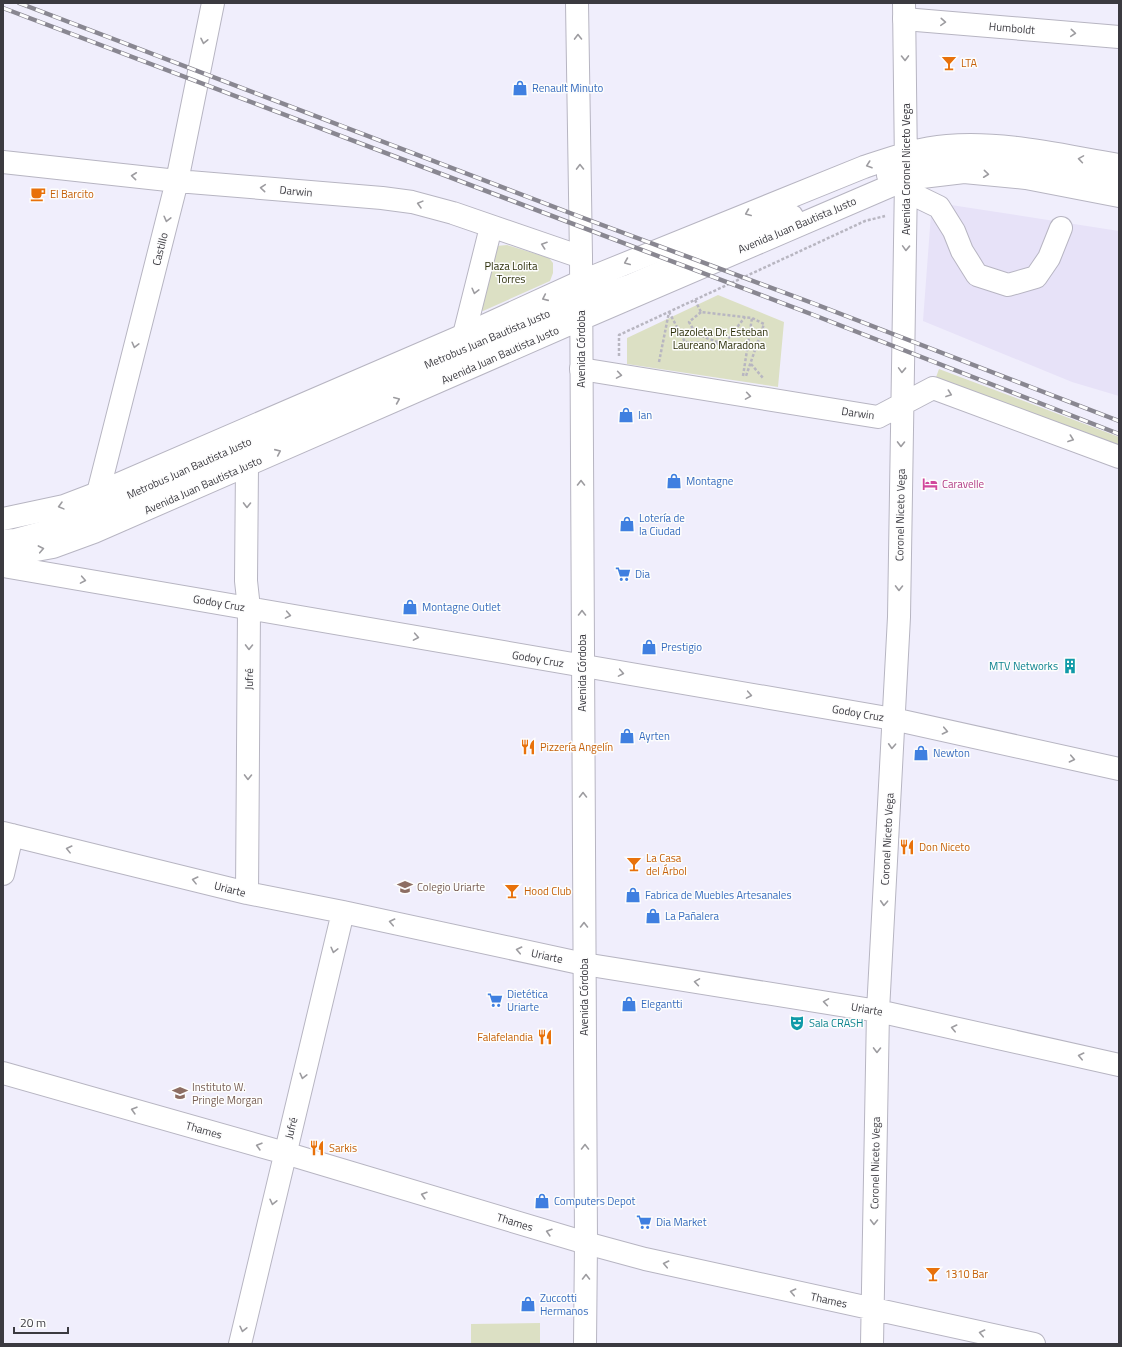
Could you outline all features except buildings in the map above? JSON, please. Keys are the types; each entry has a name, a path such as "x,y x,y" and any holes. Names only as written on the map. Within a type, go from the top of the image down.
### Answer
{"street":[{"name":"Castillo","path":"98,493 177,181 213,3"},
{"name":"Avenida Córdoba","path":"577,3 581,257 586,1243 585,1344"},
{"name":"Humboldt","path":"904,11 1119,37"},
{"name":"Avenida Coronel Niceto Vega","path":"904,11 906,181 904,334"},
{"name":"Avenida Juan Bautista Justo","path":"906,181 945,146 975,144 1010,147 1119,165"},
{"path":"1061,228 1049,258 1036,277 1008,285 977,274 962,251 954,231 939,207 906,181 940,160 995,159 1119,180"},
{"name":"Darwin","path":"3,162 177,181 382,198 412,202 453,213 581,257"},
{"name":"Avenida Juan Bautista Justo","path":"3,556 54,547 94,532 247,466 581,301 857,170 906,181"},
{"name":"Avenida Juan Bautista Justo","path":"3,519 64,506 98,493 464,334 581,301 906,181 964,172 1026,178 1119,196"},
{"path":"464,334 491,227"},
{"name":"Metrobus Juan Bautista Justo","path":"3,541 15,540 44,532 534,317 581,301"},
{"name":"Coronel Niceto Vega","path":"872,1344 878,1011 898,618 901,405 904,334"},
{"name":"Darwin","path":"581,369 878,417 933,388 1119,457"},
{"name":"Jufré","path":"246,893 249,608 246,581 247,466"},
{"name":"Godoy Cruz","path":"3,566 893,719 1119,769"},
{"path":"3,874 8,834"},
{"name":"Uriarte","path":"8,834 246,893 343,912 584,964 878,1011 1119,1065"},
{"name":"Jufré","path":"240,1344 343,912"},
{"name":"Thames","path":"3,1072 645,1259 1034,1344"}],"path":[{"path":"618,375 619,335 865,221 906,181"},
{"path":"695,300 702,312"},
{"path":"669,312 685,342 724,344"},
{"path":"655,381 669,312"},
{"path":"724,344 696,334 689,322 702,312 752,318 764,324 740,395"},
{"path":"724,344 745,317"},
{"path":"740,395 752,318"}],"shaded area":[{"path":"951,205 1119,231 1119,396 1072,382 923,321 931,214"}],"green space":[{"name":"Plaza Lolita Torres","path":"507,245 549,258 553,263 553,273 550,281 483,311 476,308 496,246"},
{"name":"Plazoleta Dr. Esteban Laureano Maradona","path":"718,295 784,322 778,387 627,364 627,338"},
{"path":"939,369 1119,437 1119,449 935,380"},
{"path":"540,1323 540,1344 471,1344 471,1324"}],"railway":[{"path":"19,3 578,216 815,304 1119,421"},
{"path":"3,8 811,314 1119,434"}],"place":[{"name":"LTA","path":"949,63"},
{"name":"Renault Minuto","path":"520,88"},
{"name":"El Barcito","path":"38,194"},
{"name":"Ian","path":"626,415"},
{"name":"Montagne","path":"674,481"},
{"name":"Caravelle","path":"930,484"},
{"name":"Lotería de la Ciudad","path":"627,524"},
{"name":"Dia","path":"623,574"},
{"name":"Montagne Outlet","path":"410,607"},
{"name":"Prestigio","path":"649,647"},
{"name":"MTV Networks","path":"1070,666"},
{"name":"Ayrten","path":"627,736"},
{"name":"Pizzería Angelín","path":"528,747"},
{"name":"Newton","path":"921,753"},
{"name":"Don Niceto","path":"907,847"},
{"name":"La Casa del Árbol","path":"634,864"},
{"name":"Colegio Uriarte","path":"405,887"},
{"name":"Hood Club","path":"512,891"},
{"name":"Fabrica de Muebles Artesanales","path":"633,895"},
{"name":"La Pañalera","path":"653,916"},
{"name":"Dietética Uriarte","path":"495,1000"},
{"name":"Elegantti","path":"629,1004"},
{"name":"Sala CRASH","path":"797,1023"},
{"name":"Falafelandia","path":"545,1037"},
{"name":"Instituto W. Pringle Morgan","path":"180,1093"},
{"name":"Sarkis","path":"317,1148"},
{"name":"Computers Depot","path":"542,1201"},
{"name":"Dia Market","path":"644,1222"},
{"name":"1310 Bar","path":"933,1274"},
{"name":"Zuccotti Hermanos","path":"528,1304"}]}
